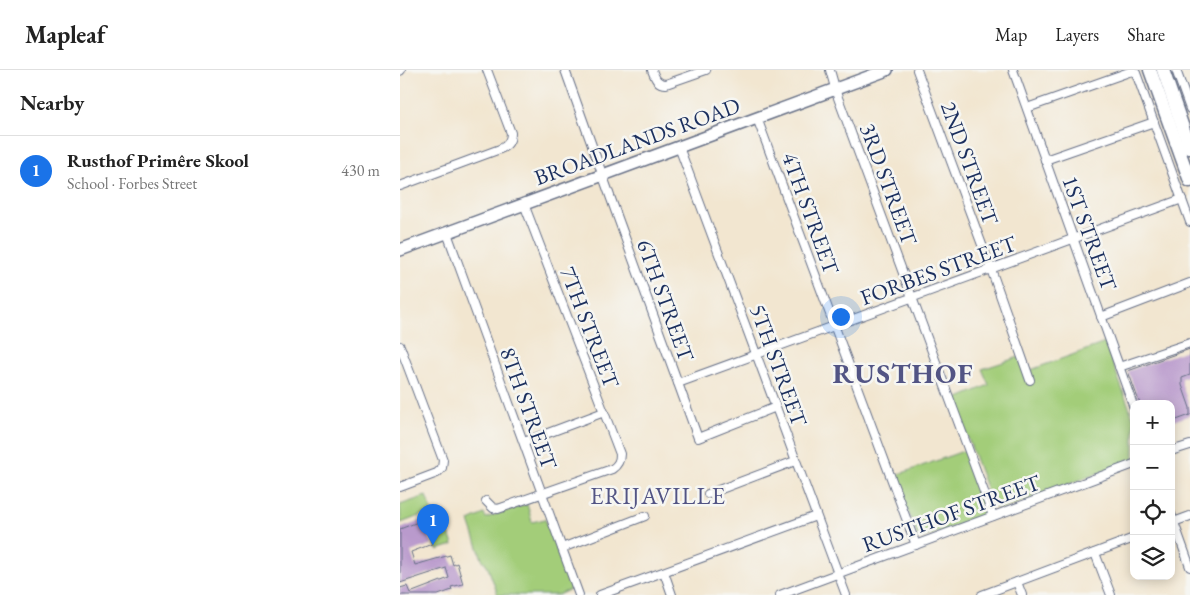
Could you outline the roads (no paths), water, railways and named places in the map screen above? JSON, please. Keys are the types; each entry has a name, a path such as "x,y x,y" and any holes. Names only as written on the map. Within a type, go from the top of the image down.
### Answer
{"main road":[{"name":"BROADLANDS ROAD","path":"400,250 887,70"},
{"path":"1150,70 1190,181"},
{"path":"1163,70 1190,148"}],"street":[{"path":"400,186 500,149 509,142 511,133 487,70"},
{"name":"6TH STREET","path":"565,70 698,438 776,407"},
{"path":"652,70 656,80 661,84 666,84 706,70"},
{"name":"3RD STREET","path":"830,70 993,516"},
{"name":"2ND STREET","path":"917,70 1030,380"},
{"name":"1ST STREET","path":"1013,70 1131,400"},
{"path":"1176,70 1190,109"},
{"path":"1027,108 1129,72 1135,72 1190,222"},
{"name":"4TH STREET","path":"758,118 916,545"},
{"path":"1046,160 1154,122"},
{"name":"5TH STREET","path":"680,147 846,595"},
{"name":"FORBES STREET","path":"678,383 1182,200"},
{"name":"7TH STREET","path":"524,204 620,454 617,466 612,469 542,494"},
{"name":"8TH STREET","path":"447,233 579,595"},
{"path":"1101,317 1190,283"},
{"path":"1119,367 1190,343"},
{"path":"400,346 443,460 442,468 437,473 400,487"},
{"path":"524,442 604,412"},
{"path":"1175,450 1190,445"},
{"path":"708,494 795,461"},
{"name":"RUSTHOF STREET","path":"780,595 1130,465"},
{"path":"486,501 493,508 498,509 542,494"},
{"path":"562,548 645,516"},
{"path":"600,595 816,516"},
{"path":"1175,519 1190,516"},
{"path":"1175,528 1190,567"},
{"path":"982,595 1130,540"},
{"path":"1095,553 1111,595"},
{"path":"664,572 672,595"},
{"path":"1017,582 1022,595"}],"place":[{"name":"Rusthof Primêre Skool","path":"433,545"}],"district":[{"name":"RUSTHOF","path":"903,373"},
{"name":"ERIJAVILLE","path":"658,496"}]}
